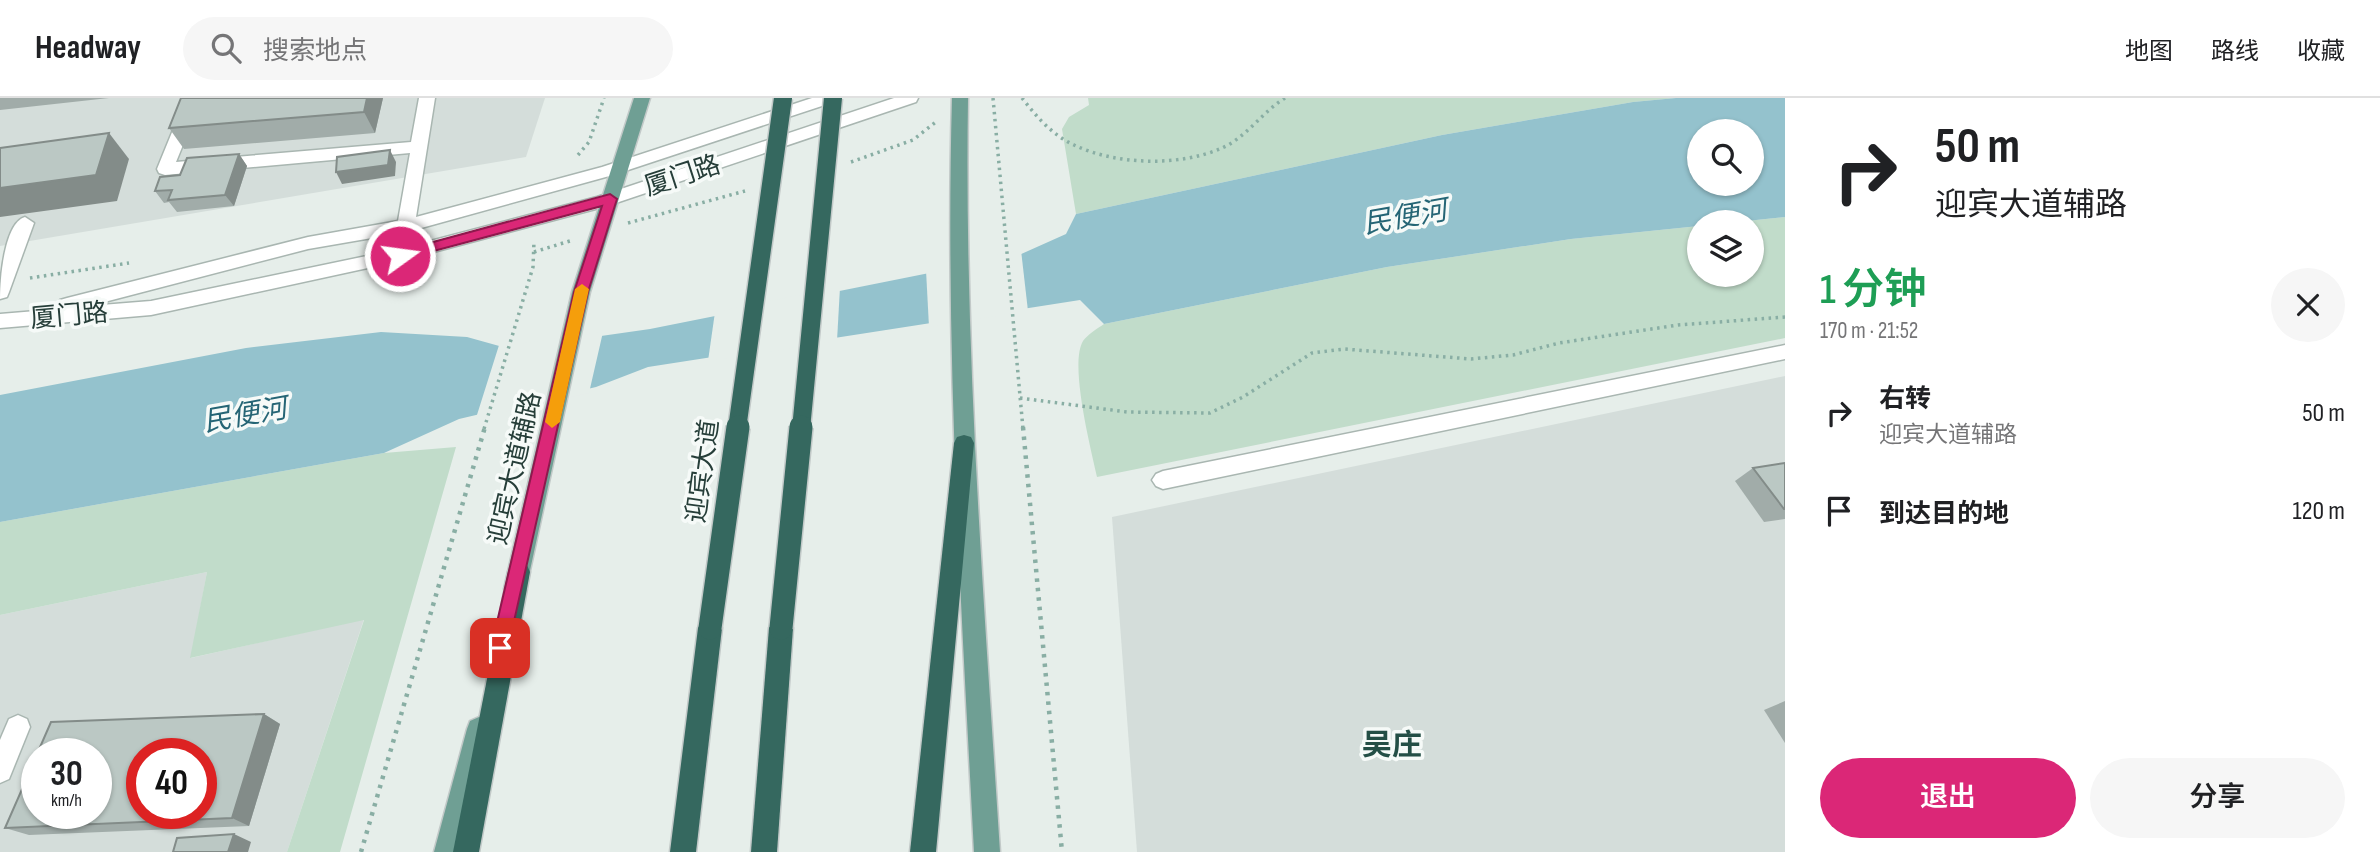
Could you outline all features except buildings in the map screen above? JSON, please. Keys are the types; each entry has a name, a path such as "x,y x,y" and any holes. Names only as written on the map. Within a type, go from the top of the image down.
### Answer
{"highway":[{"name":"迎宾大道","path":"683,852 710,628 783,98"},
{"path":"764,852 781,628 833,98"},
{"path":"923,852 964,443"},
{"path":"466,852 519,572"}],"main road":[{"name":"迎宾大道辅路","path":"447,852 519,572 581,292 642,98"},
{"path":"960,98 956,216 961,365 987,852"}],"street":[{"path":"194,98 165,169 418,147"},
{"path":"400,256 427,98"},
{"name":"厦门路","path":"4,321 308,243 405,226 621,167 828,98"},
{"name":"厦门路","path":"4,321 151,308 400,256 610,199 910,98"},
{"path":"0,292 25,223"},
{"path":"1163,480 1785,352"},
{"path":"0,770 18,727"}],"path":[{"path":"576,158 589,142 604,98"},
{"path":"993,98 1062,852"},
{"path":"1022,98 1039,120 1073,144 1107,156 1144,159 1185,157 1222,148 1252,128 1273,105 1285,98"},
{"path":"361,852 523,300"},
{"path":"1020,398 1127,412 1210,413 1243,397 1312,354 1344,349 1471,359 1513,355 1559,343 1678,325 1785,317"}],"shaded area":[{"path":"0,98 545,98 526,157 0,246"},
{"path":"1785,376 1785,852 1137,852 1112,517"},
{"path":"207,572 191,658 364,619 287,852 0,852 0,615"}],"green space":[{"path":"1088,98 1676,98 1633,102 1442,135 1076,214 1062,129 1069,117 1089,105"},
{"path":"1785,217 1785,338 1097,477 1082,407 1078,368 1083,341 1104,324 1387,267 1571,239 1687,227 1687,287 1764,287 1764,219"},
{"path":"456,447 340,852 287,852 364,620 190,658 207,572 0,615 0,522 384,453"}],"water":[{"name":"民便河","path":"1676,98 1785,98 1785,217 1764,219 1764,210 1687,210 1687,227 1571,239 1387,267 1104,324 1080,300 648,367 596,387 459,419 384,453 0,522 0,395 246,348 381,332 467,337 510,349 650,329 1019,255 1066,234 1076,214 1442,135 1633,102"}],"pier":[{"path":"1021,250 1028,311 929,327 926,270"},
{"path":"840,287 837,341 708,361 715,312"},
{"path":"603,332 589,393 476,418 500,342 510,345"}],"slow traffic":[{"path":"552,422 582,289"}],"district":[{"name":"吴庄","path":"1392,745"}],"route":[{"path":"400,256 610,199 581,292 500,648"}]}
